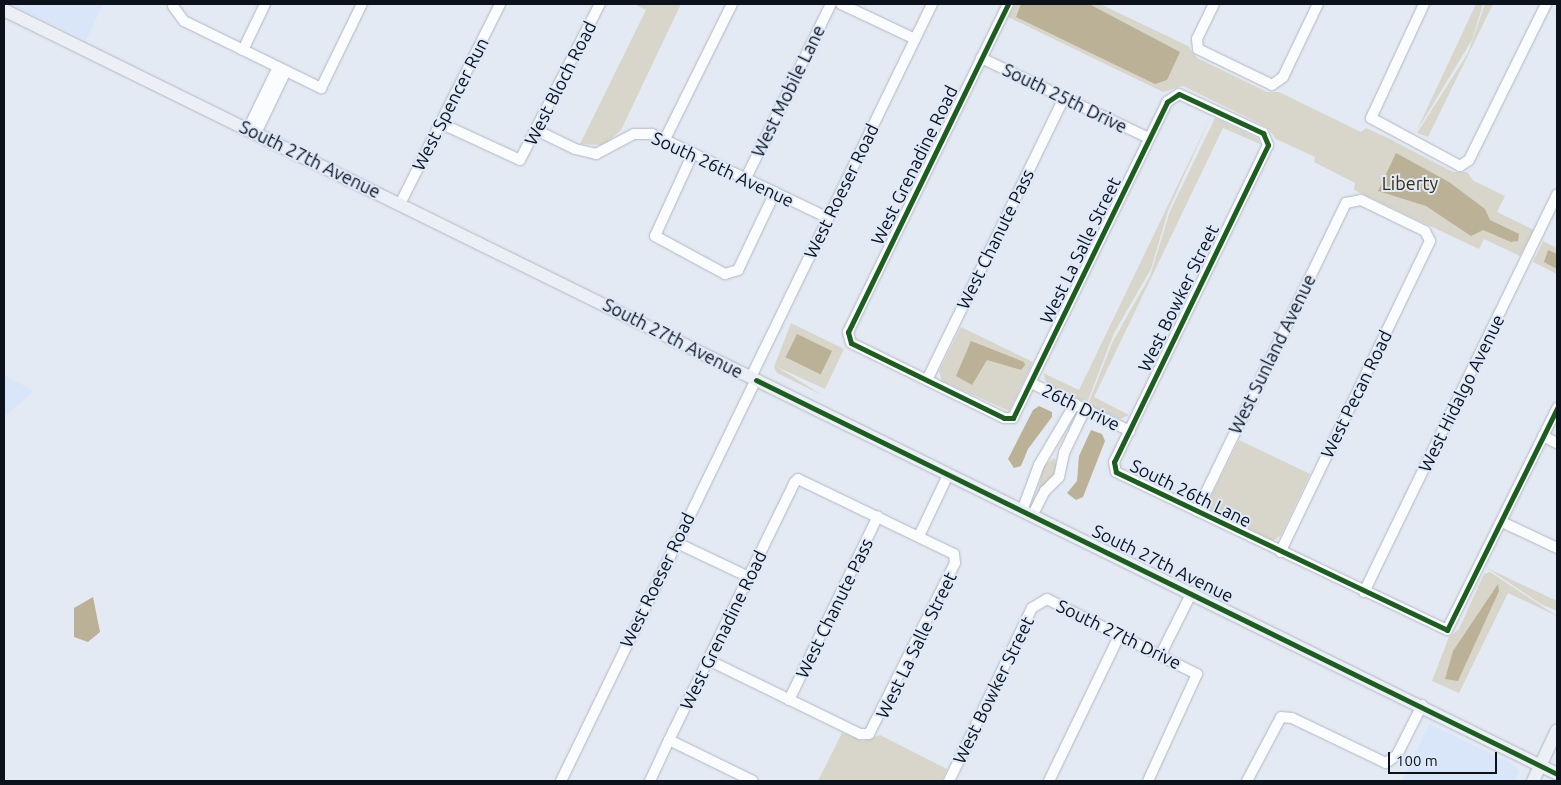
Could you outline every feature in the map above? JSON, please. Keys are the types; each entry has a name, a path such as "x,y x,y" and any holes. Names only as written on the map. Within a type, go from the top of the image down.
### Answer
{"main road":[{"name":"South 27th Avenue","path":"4,10 1027,514 1192,592 1422,705 1557,774"},
{"path":"1532,781 1557,730"}],"street":[{"path":"243,50 265,4"},
{"path":"173,6 184,21 321,88 362,4"},
{"name":"West Spencer Run","path":"400,204 500,4"},
{"name":"West Bloch Road","path":"440,124 518,161 536,130 600,4"},
{"path":"665,139 732,4"},
{"name":"West Mobile Lane","path":"746,178 831,4"},
{"path":"841,4 915,39"},
{"name":"West Roeser Road","path":"561,781 828,218 932,4"},
{"name":"West Grenadine Road","path":"927,380 846,339 1008,4"},
{"path":"1212,4 1196,43 1201,51 1276,85 1318,4"},
{"path":"1424,4 1371,118 1463,166 1546,4"},
{"name":"South 25th Drive","path":"981,58 1149,138"},
{"path":"252,131 282,69"},
{"name":"West La Salle Street","path":"927,380 1004,418 1013,418 1149,138 1174,94 1262,133 1268,140"},
{"name":"West Chanute Pass","path":"927,380 1064,98"},
{"name":"South 26th Avenue","path":"536,130 575,149 596,154 634,134 665,139 828,218"},
{"name":"West Bowker Street","path":"1113,469 1268,140"},
{"path":"693,153 654,236 733,275 775,192"},
{"name":"West Hidalgo Avenue","path":"1364,592 1557,194"},
{"name":"West Pecan Road","path":"1280,552 1430,241 1429,235 1361,200 1350,200"},
{"name":"West Sunland Avenue","path":"1196,511 1350,200"},
{"name":"26th Drive","path":"1031,383 1130,430"},
{"path":"1027,514 1039,465 1075,404"},
{"path":"1557,408 1502,522 1557,548"},
{"path":"1027,514 1059,477 1064,453 1085,409"},
{"path":"1543,436 1557,443"},
{"name":"South 26th Lane","path":"1113,469 1280,552 1448,630 1502,522"},
{"path":"878,516 919,536 948,475"},
{"name":"West Grenadine Road","path":"650,781 798,479 878,516"},
{"name":"West Chanute Pass","path":"790,700 878,516"},
{"name":"West La Salle Street","path":"790,700 860,734 869,734 956,563 954,554 919,536"},
{"path":"674,542 749,577"},
{"path":"1161,654 1192,592"},
{"name":"South 27th Drive","path":"1038,600 1047,599 1161,654 1196,674 1196,684 1148,781"},
{"name":"West Bowker Street","path":"949,781 1038,600"},
{"path":"1049,781 1120,634"},
{"path":"708,660 790,700"},
{"path":"1247,781 1281,717 1391,762 1422,705"},
{"path":"669,740 751,781"}],"shaded area":[{"path":"11,4 103,4 86,40"},
{"path":"1021,4 1089,4 1180,52 1167,80 1155,84 1016,17"},
{"path":"1396,153 1449,182 1485,209 1490,220 1519,234 1518,241 1511,242 1483,230 1471,236 1426,206 1378,191"},
{"path":"1548,250 1557,254 1557,269 1544,262"},
{"path":"797,334 832,351 821,374 786,357"},
{"path":"971,341 1024,362 1025,365 1021,370 987,360 972,385 956,376"},
{"path":"4,375 34,391 4,417"},
{"path":"1039,406 1052,412 1052,417 1028,449 1021,466 1014,468 1008,459 1033,410"},
{"path":"1091,430 1102,434 1105,441 1083,497 1076,500 1067,493 1077,481 1079,456"},
{"path":"1498,584 1499,591 1458,681 1445,679 1453,651"},
{"path":"93,597 100,632 88,642 74,637 74,608"},
{"path":"1429,724 1513,764 1518,771 1516,781 1402,781"}],"green space":[{"path":"634,4 681,4 621,130 604,145 580,144 646,10"},
{"name":"Liberty","path":"1015,4 1100,4 1188,46 1197,58 1267,92 1279,92 1361,132 1366,128 1453,172 1467,172 1474,181 1505,196 1497,212 1534,230 1520,256 1484,239 1479,249 1354,190 1355,183 1314,162 1315,157 1276,139 1267,127 1183,86 1163,92 1008,17"},
{"path":"1476,4 1483,4 1472,40 1416,132"},
{"path":"1485,4 1493,4 1428,137 1417,133 1468,53"},
{"path":"1211,116 1168,211 1151,269 1114,333 1087,403 1047,384 1043,373 1079,390"},
{"path":"1215,118 1257,138 1260,144 1223,128 1094,397 1129,415 1120,419 1088,404 1113,341 1150,276 1170,211"},
{"path":"1543,241 1557,248 1557,274 1533,262"},
{"path":"791,323 844,349 825,389 777,367 822,395 777,373 774,367"},
{"path":"961,327 1033,362 1009,411 942,381 939,371"},
{"path":"1239,440 1310,474 1281,535 1273,541 1211,510 1209,501"},
{"path":"1055,458 1057,472 1037,496 1043,466"},
{"path":"1487,568 1557,601 1557,611 1541,604"},
{"path":"1490,572 1557,616 1508,593 1459,693 1432,681 1449,637 1459,629 1484,574"},
{"path":"842,733 863,741 880,735 947,769 942,781 818,781"}],"cycle path":[{"path":"1008,4 848,332 851,343 1004,418 1013,418 1167,102 1179,94 1263,133 1268,145 1114,462 1116,472 1447,630 1557,408"},
{"path":"756,380 1557,774"}]}
